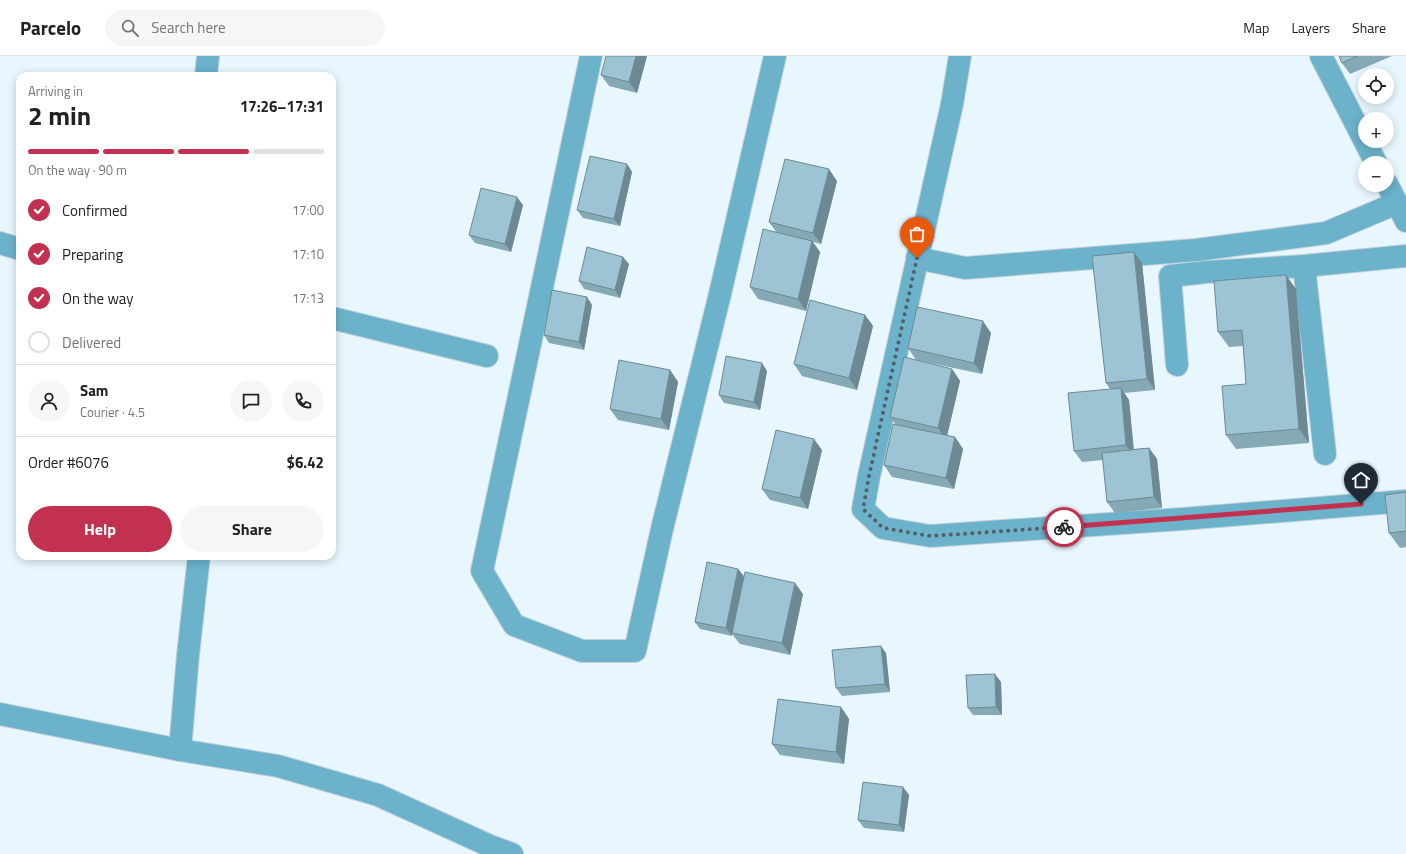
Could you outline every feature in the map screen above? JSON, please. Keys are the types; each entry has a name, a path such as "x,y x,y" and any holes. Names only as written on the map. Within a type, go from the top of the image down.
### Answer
{"street":[{"path":"206,72 208,56"},
{"path":"592,56 482,571 514,625 582,651 635,651 662,529 718,301 774,56"},
{"path":"960,56 952,104 869,476 863,509 883,528 930,536 1175,520 1406,501"},
{"path":"1321,56 1372,156"},
{"path":"917,258 965,268 1196,250 1326,233 1401,212 1391,192"},
{"path":"0,243 16,248"},
{"path":"1177,365 1170,276 1206,272 1304,266 1406,256"},
{"path":"1304,266 1325,454"},
{"path":"336,319 487,356"},
{"path":"180,750 188,655 199,560"},
{"path":"0,714 180,750 278,766 378,795 482,850 512,854"}],"building":[{"path":"606,56 636,56 629,82 601,75"},
{"path":"1339,56 1357,56 1342,63"},
{"path":"590,156 627,164 614,219 577,210"},
{"path":"785,159 829,169 813,233 769,222"},
{"path":"481,188 517,197 505,244 469,235"},
{"path":"763,229 812,241 798,299 750,287"},
{"path":"587,247 623,257 615,290 579,281"},
{"path":"1134,252 1147,379 1106,383 1092,256"},
{"path":"1286,275 1299,429 1226,435 1222,386 1246,384 1242,330 1218,332 1214,281"},
{"path":"552,290 587,297 579,342 544,335"},
{"path":"810,300 865,315 849,378 794,364"},
{"path":"917,307 983,321 974,363 908,348"},
{"path":"726,356 762,363 754,402 719,395"},
{"path":"904,357 952,369 938,428 890,417"},
{"path":"619,360 670,370 661,419 610,409"},
{"path":"1121,388 1126,445 1074,451 1068,393"},
{"path":"893,424 955,437 946,478 884,465"},
{"path":"776,430 814,439 800,498 762,489"},
{"path":"1149,448 1154,497 1107,502 1102,453"},
{"path":"1406,492 1406,531 1389,533 1385,495"},
{"path":"707,562 738,569 726,628 695,622"},
{"path":"745,572 795,583 782,643 732,633"},
{"path":"881,646 885,684 836,688 832,650"},
{"path":"995,674 996,707 968,708 966,675"},
{"path":"778,699 841,707 836,752 772,744"},
{"path":"863,782 903,787 899,825 858,820"}],"way so far":[{"path":"917,258 863,509 883,528 930,536 1064,527"}],"route":[{"path":"1064,527 1361,504"}]}
